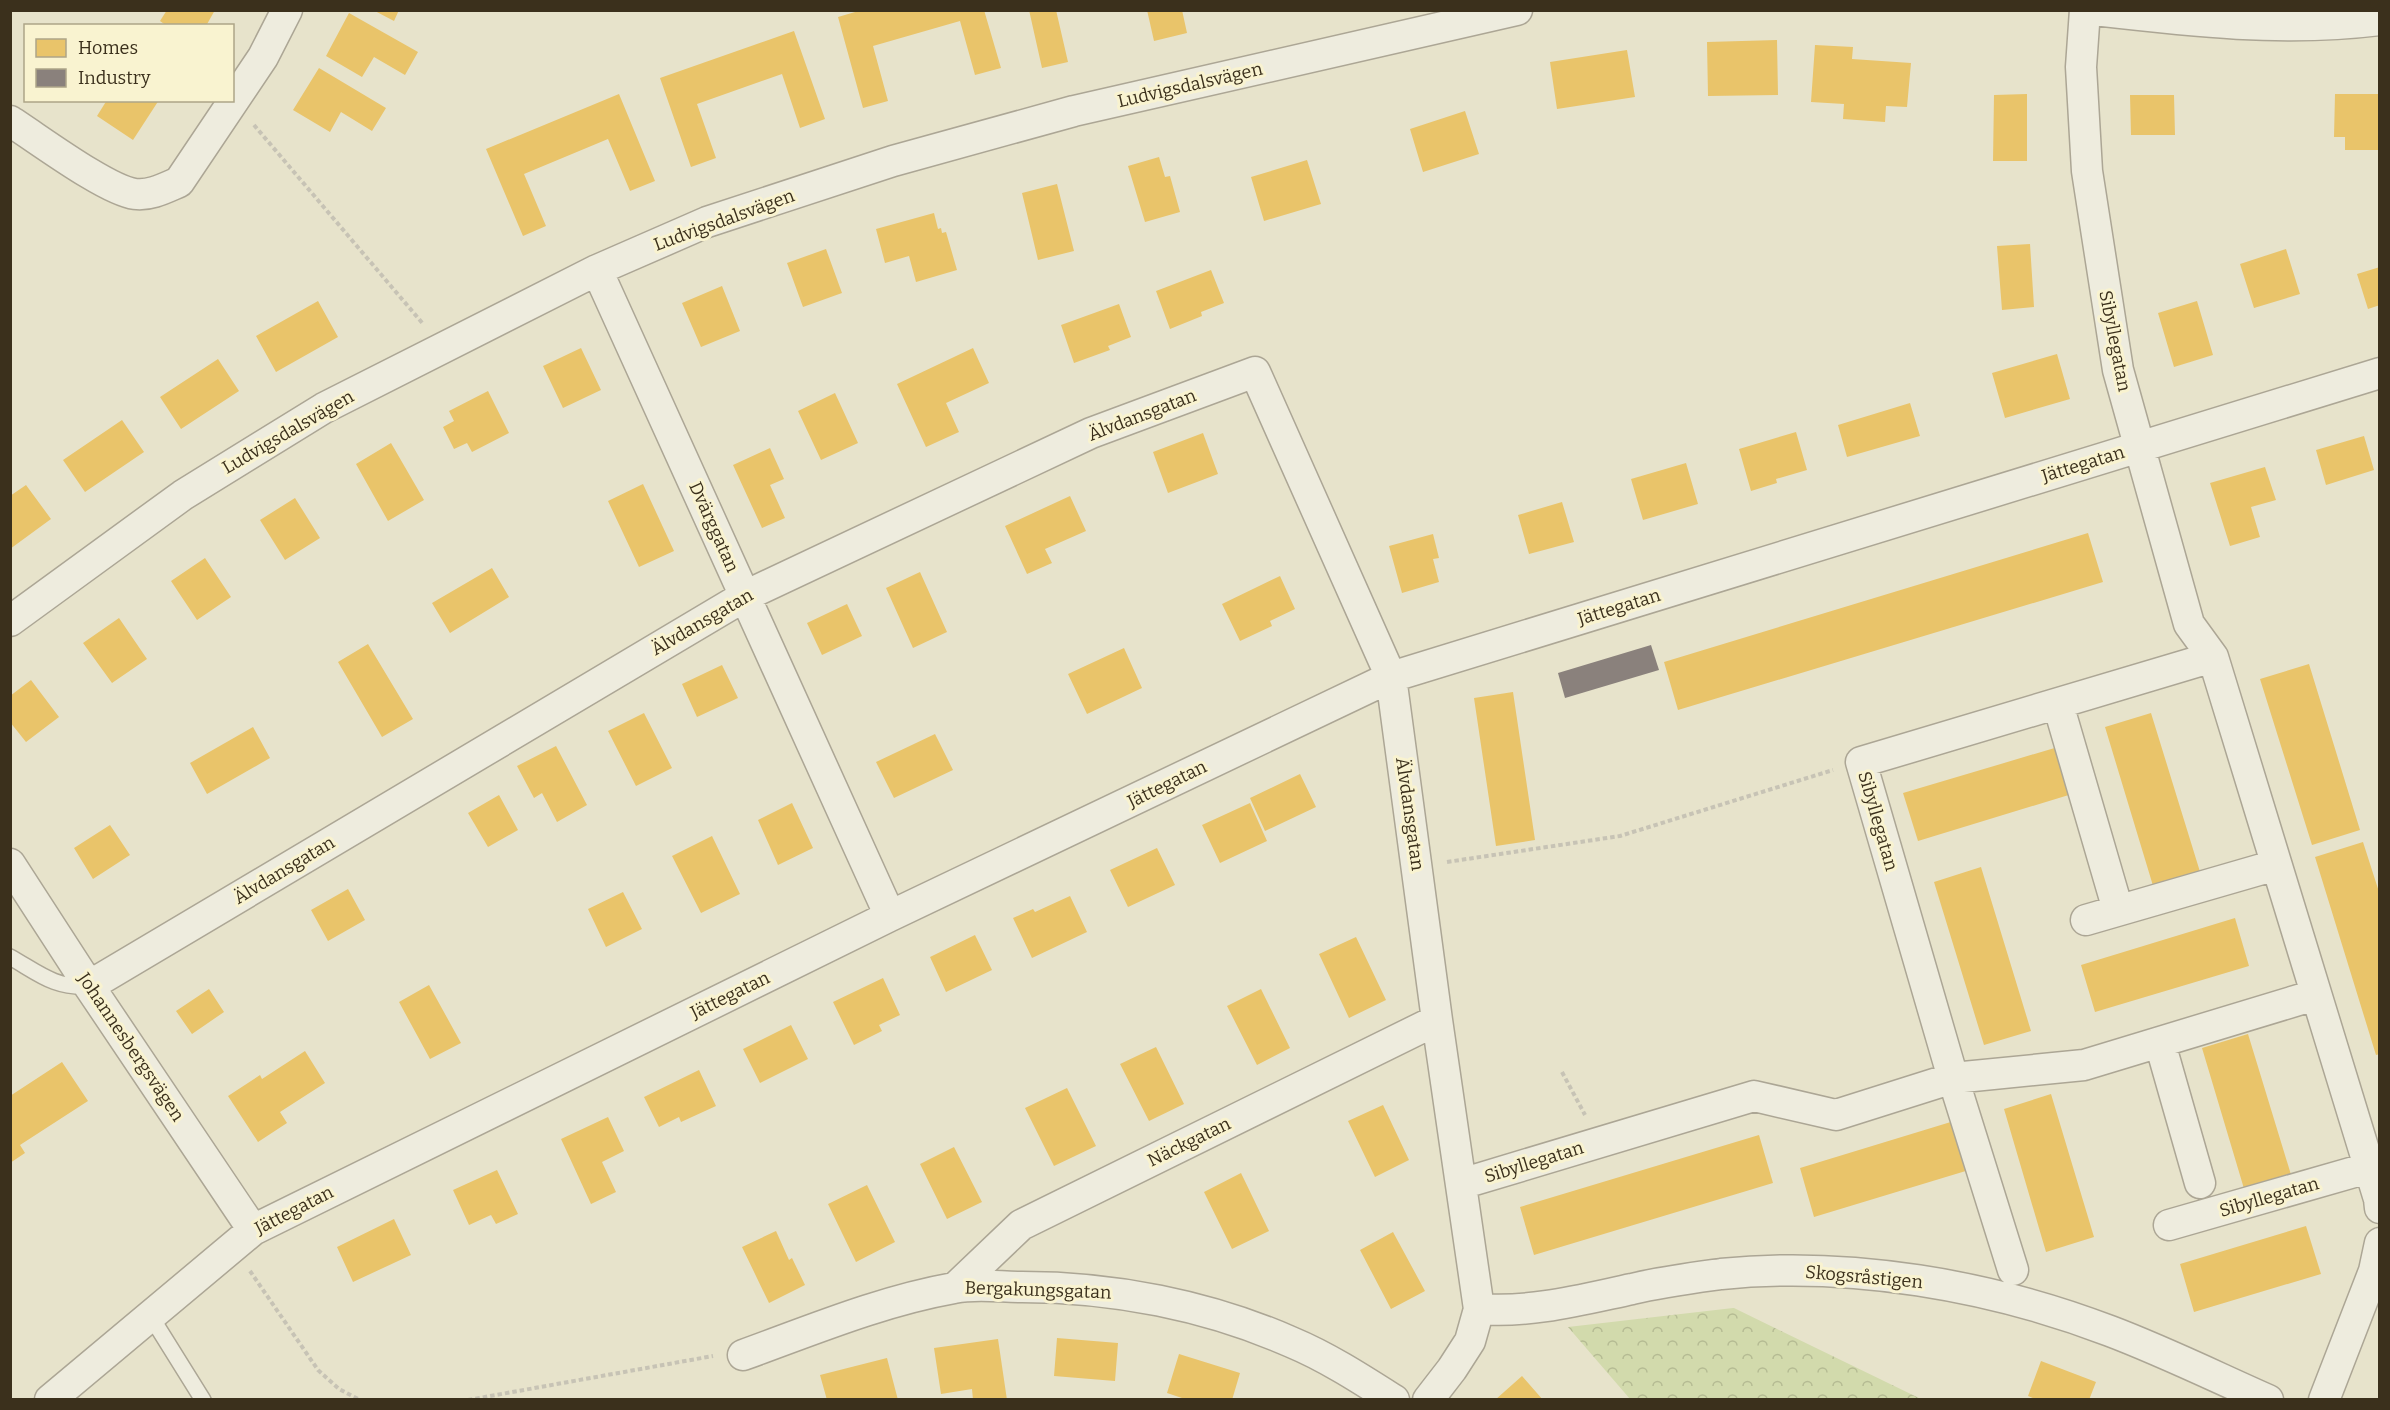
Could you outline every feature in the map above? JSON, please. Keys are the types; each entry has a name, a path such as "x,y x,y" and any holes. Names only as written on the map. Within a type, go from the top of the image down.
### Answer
{"street":[{"path":"234,101 263,57 287,10"},
{"name":"Ludvigsdalsvägen","path":"10,621 183,495 324,408 597,270 707,222 893,161 1074,111 1517,10"},
{"name":"Sibyllegatan","path":"2085,10 2081,67 2087,171 2118,370 2189,624 2213,657 2379,1199 2379,1208"},
{"path":"2093,10 2222,24 2335,26 2379,20"},
{"path":"10,121 105,182 134,194 158,192 179,182 233,102"},
{"name":"Dvärggatan","path":"597,270 890,916"},
{"name":"Älvdansgatan","path":"89,986 745,596 1091,434 1255,372 1391,677 1479,1309 1470,1341 1428,1400"},
{"name":"Jättegatan","path":"50,1400 253,1230 890,916 1391,677 2379,373"},
{"name":"Sibyllegatan","path":"2013,1270 1953,1078 1861,762 2213,657"},
{"path":"2058,704 2118,910"},
{"name":"Johannesbergsvägen","path":"10,864 253,1230"},
{"path":"2086,920 2276,865"},
{"name":"Sibyllegatan","path":"1461,1184 1754,1096 1836,1114 1953,1078 2084,1065 2315,995"},
{"name":"Näckgatan","path":"956,1287 1022,1225 1437,1020"},
{"name":"Sibyllegatan","path":"2160,1043 2200,1182"},
{"name":"Sibyllegatan","path":"2169,1225 2368,1168"},
{"path":"2324,1400 2374,1271 2379,1243"},
{"name":"Skogsråstigen","path":"1479,1309 1509,1312 1543,1309 1635,1288 1722,1274 1804,1271 1888,1275 1963,1288 2036,1307 2109,1330 2268,1400"},
{"name":"Bergakungsgatan","path":"743,1355 873,1308 956,1287 1055,1288 1109,1292 1172,1303 1230,1319 1292,1342 1394,1400"}],"lane":[{"path":"10,957 49,980 70,987 89,986"},
{"path":"150,1315 204,1400"}],"path":[{"path":"234,101 443,348"},
{"path":"1417,866 1620,836 1861,762"},
{"path":"1562,1072 1599,1142"},
{"path":"468,1400 707,1356 743,1355"}],"green space":[{"path":"1733,1308 1921,1399 1630,1399 1568,1327"}],"building: Homes":[{"path":"167,10 215,10 207,24 164,24 160,21"},
{"path":"373,10 399,10 394,21"},
{"path":"862,10 984,10 1001,68 975,75 960,21 873,46 888,101 863,108 838,17"},
{"path":"1029,10 1056,10 1068,62 1042,68"},
{"path":"1147,10 1182,10 1187,33 1154,41"},
{"path":"349,13 418,52 405,75 374,57 362,77 326,56"},
{"path":"794,31 825,119 800,128 782,74 697,104 716,158 691,167 660,78"},
{"path":"1777,40 1778,95 1708,96 1707,42"},
{"path":"1815,45 1853,47 1852,59 1911,63 1907,107 1886,106 1885,122 1843,119 1844,104 1811,102"},
{"path":"1627,50 1635,97 1557,109 1550,62"},
{"path":"319,68 386,108 372,131 341,112 330,132 293,110"},
{"path":"619,94 655,181 630,191 608,139 524,174 546,226 523,236 486,149"},
{"path":"2027,94 2027,161 1993,161 1994,95"},
{"path":"2335,94 2380,94 2380,150 2345,150 2345,137 2334,137"},
{"path":"2130,95 2174,95 2175,135 2131,135"},
{"path":"106,102 158,102 133,140 97,116"},
{"path":"1465,111 1479,154 1423,172 1410,129"},
{"path":"1159,157 1165,177 1170,176 1180,212 1145,222 1128,166"},
{"path":"1307,160 1321,204 1264,221 1251,177"},
{"path":"1057,184 1074,251 1038,260 1022,193"},
{"path":"934,213 938,229 941,228 942,233 946,232 957,270 916,282 909,256 885,263 876,229"},
{"path":"2030,244 2034,307 2002,310 1997,246"},
{"path":"826,249 842,293 803,307 787,263"},
{"path":"2286,249 2300,294 2254,308 2240,264"},
{"path":"2380,267 2380,305 2368,309 2357,274"},
{"path":"1211,270 1224,303 1201,312 1202,316 1170,329 1156,291"},
{"path":"722,286 740,331 701,347 682,303"},
{"path":"318,301 338,337 276,372 256,336"},
{"path":"2197,301 2213,355 2174,367 2158,313"},
{"path":"1119,304 1131,337 1108,346 1110,350 1074,363 1061,325"},
{"path":"581,348 601,390 563,408 543,366"},
{"path":"973,348 989,383 946,403 959,432 926,447 897,384"},
{"path":"2057,354 2070,399 2005,418 1992,373"},
{"path":"218,359 239,391 181,429 160,397"},
{"path":"488,391 509,433 472,452 467,443 454,449 443,427 454,421 449,411"},
{"path":"835,393 858,443 821,460 798,411"},
{"path":"1910,403 1920,436 1847,457 1838,425"},
{"path":"122,420 144,452 85,492 63,460"},
{"path":"1796,432 1807,470 1776,479 1777,483 1751,491 1739,449"},
{"path":"1203,433 1218,474 1168,493 1153,452"},
{"path":"2364,436 2374,470 2326,485 2316,450"},
{"path":"391,443 424,500 388,521 356,464"},
{"path":"770,448 784,479 770,485 785,518 762,528 733,465"},
{"path":"1686,463 1698,504 1643,520 1631,479"},
{"path":"2265,467 2276,500 2251,507 2260,537 2230,546 2210,483"},
{"path":"643,484 674,551 639,567 608,501"},
{"path":"26,485 51,519 10,549 10,496"},
{"path":"1070,496 1086,531 1045,549 1052,563 1027,574 1005,526"},
{"path":"295,498 320,538 285,560 260,520"},
{"path":"1562,502 1574,542 1529,554 1518,515"},
{"path":"2088,533 2103,582 1678,710 1664,662"},
{"path":"1433,534 1439,558 1433,559 1439,582 1402,593 1389,546"},
{"path":"205,558 231,597 197,620 171,581"},
{"path":"492,568 509,597 450,633 432,603"},
{"path":"920,572 947,632 913,648 886,588"},
{"path":"1280,576 1295,609 1270,621 1272,626 1240,641 1222,604"},
{"path":"847,604 862,636 822,655 807,623"},
{"path":"119,618 147,659 112,683 83,643"},
{"path":"368,644 413,719 382,737 338,662"},
{"path":"1124,648 1142,688 1087,714 1068,674"},
{"path":"2309,664 2360,830 2312,845 2260,679"},
{"path":"722,665 738,698 697,717 682,684"},
{"path":"31,680 59,717 26,742 10,722 10,696"},
{"path":"1513,692 1535,840 1496,846 1474,698"},
{"path":"644,713 672,768 636,786 608,731"},
{"path":"2151,713 2201,875 2154,889 2105,727"},
{"path":"253,727 270,758 207,794 190,763"},
{"path":"935,734 953,770 894,798 876,762"},
{"path":"556,746 587,805 557,822 542,793 534,798 517,766"},
{"path":"2058,747 2072,794 1918,841 1903,793"},
{"path":"1300,774 1316,807 1265,831 1250,798"},
{"path":"499,795 518,830 488,847 468,813"},
{"path":"792,803 813,848 778,865 758,820"},
{"path":"1250,803 1267,841 1220,863 1202,825"},
{"path":"110,825 130,855 93,879 74,848"},
{"path":"712,836 740,894 701,913 672,856"},
{"path":"2363,842 2380,895 2380,1054 2376,1055 2315,857"},
{"path":"1157,848 1175,885 1128,907 1110,870"},
{"path":"1981,867 2031,1031 1984,1045 1934,882"},
{"path":"348,889 365,920 328,941 311,910"},
{"path":"623,892 642,929 606,947 588,909"},
{"path":"1070,896 1087,932 1032,958 1013,918 1033,909 1035,912"},
{"path":"2235,918 2249,966 2095,1012 2081,965"},
{"path":"975,935 992,970 946,992 930,957"},
{"path":"1356,937 1386,1000 1349,1018 1319,954"},
{"path":"883,978 900,1015 879,1025 882,1031 854,1045 833,1002"},
{"path":"429,985 461,1043 430,1059 399,1002"},
{"path":"209,989 224,1012 192,1034 176,1011"},
{"path":"1261,989 1290,1048 1257,1065 1227,1006"},
{"path":"791,1025 808,1059 760,1083 743,1049"},
{"path":"2248,1034 2292,1178 2245,1192 2202,1048"},
{"path":"1156,1047 1184,1104 1149,1121 1120,1064"},
{"path":"305,1051 325,1083 280,1112 287,1123 258,1142 228,1096 260,1075 262,1079"},
{"path":"62,1062 88,1101 20,1145 25,1153 10,1163 10,1096"},
{"path":"699,1070 716,1106 681,1122 679,1117 659,1127 644,1097"},
{"path":"1067,1088 1096,1146 1054,1166 1025,1108"},
{"path":"2051,1094 2094,1237 2046,1252 2004,1109"},
{"path":"1383,1105 1409,1160 1375,1177 1348,1121"},
{"path":"608,1117 624,1151 602,1162 616,1192 591,1204 561,1139"},
{"path":"1954,1121 1969,1170 1814,1217 1800,1168"},
{"path":"1759,1135 1773,1183 1534,1255 1520,1207"},
{"path":"954,1147 982,1202 947,1219 920,1164"},
{"path":"497,1170 518,1214 496,1224 491,1215 469,1225 453,1190"},
{"path":"1241,1173 1269,1231 1232,1249 1204,1192"},
{"path":"867,1185 895,1242 856,1262 828,1204"},
{"path":"394,1219 411,1255 353,1282 337,1247"},
{"path":"2306,1226 2321,1274 2194,1312 2180,1264"},
{"path":"776,1231 789,1260 792,1258 805,1285 769,1303 742,1247"},
{"path":"1393,1232 1425,1291 1391,1309 1360,1250"},
{"path":"1057,1338 1118,1343 1115,1381 1054,1376"},
{"path":"998,1339 1007,1400 973,1400 972,1389 941,1394 934,1348"},
{"path":"1179,1354 1240,1373 1232,1400 1188,1400 1167,1393"},
{"path":"887,1358 898,1400 827,1400 820,1375"},
{"path":"2041,1361 2096,1382 2089,1400 2038,1400 2028,1396"},
{"path":"1522,1376 1543,1400 1495,1400"}],"building: Industry":[{"path":"1651,645 1659,670 1565,698 1558,673"}]}
